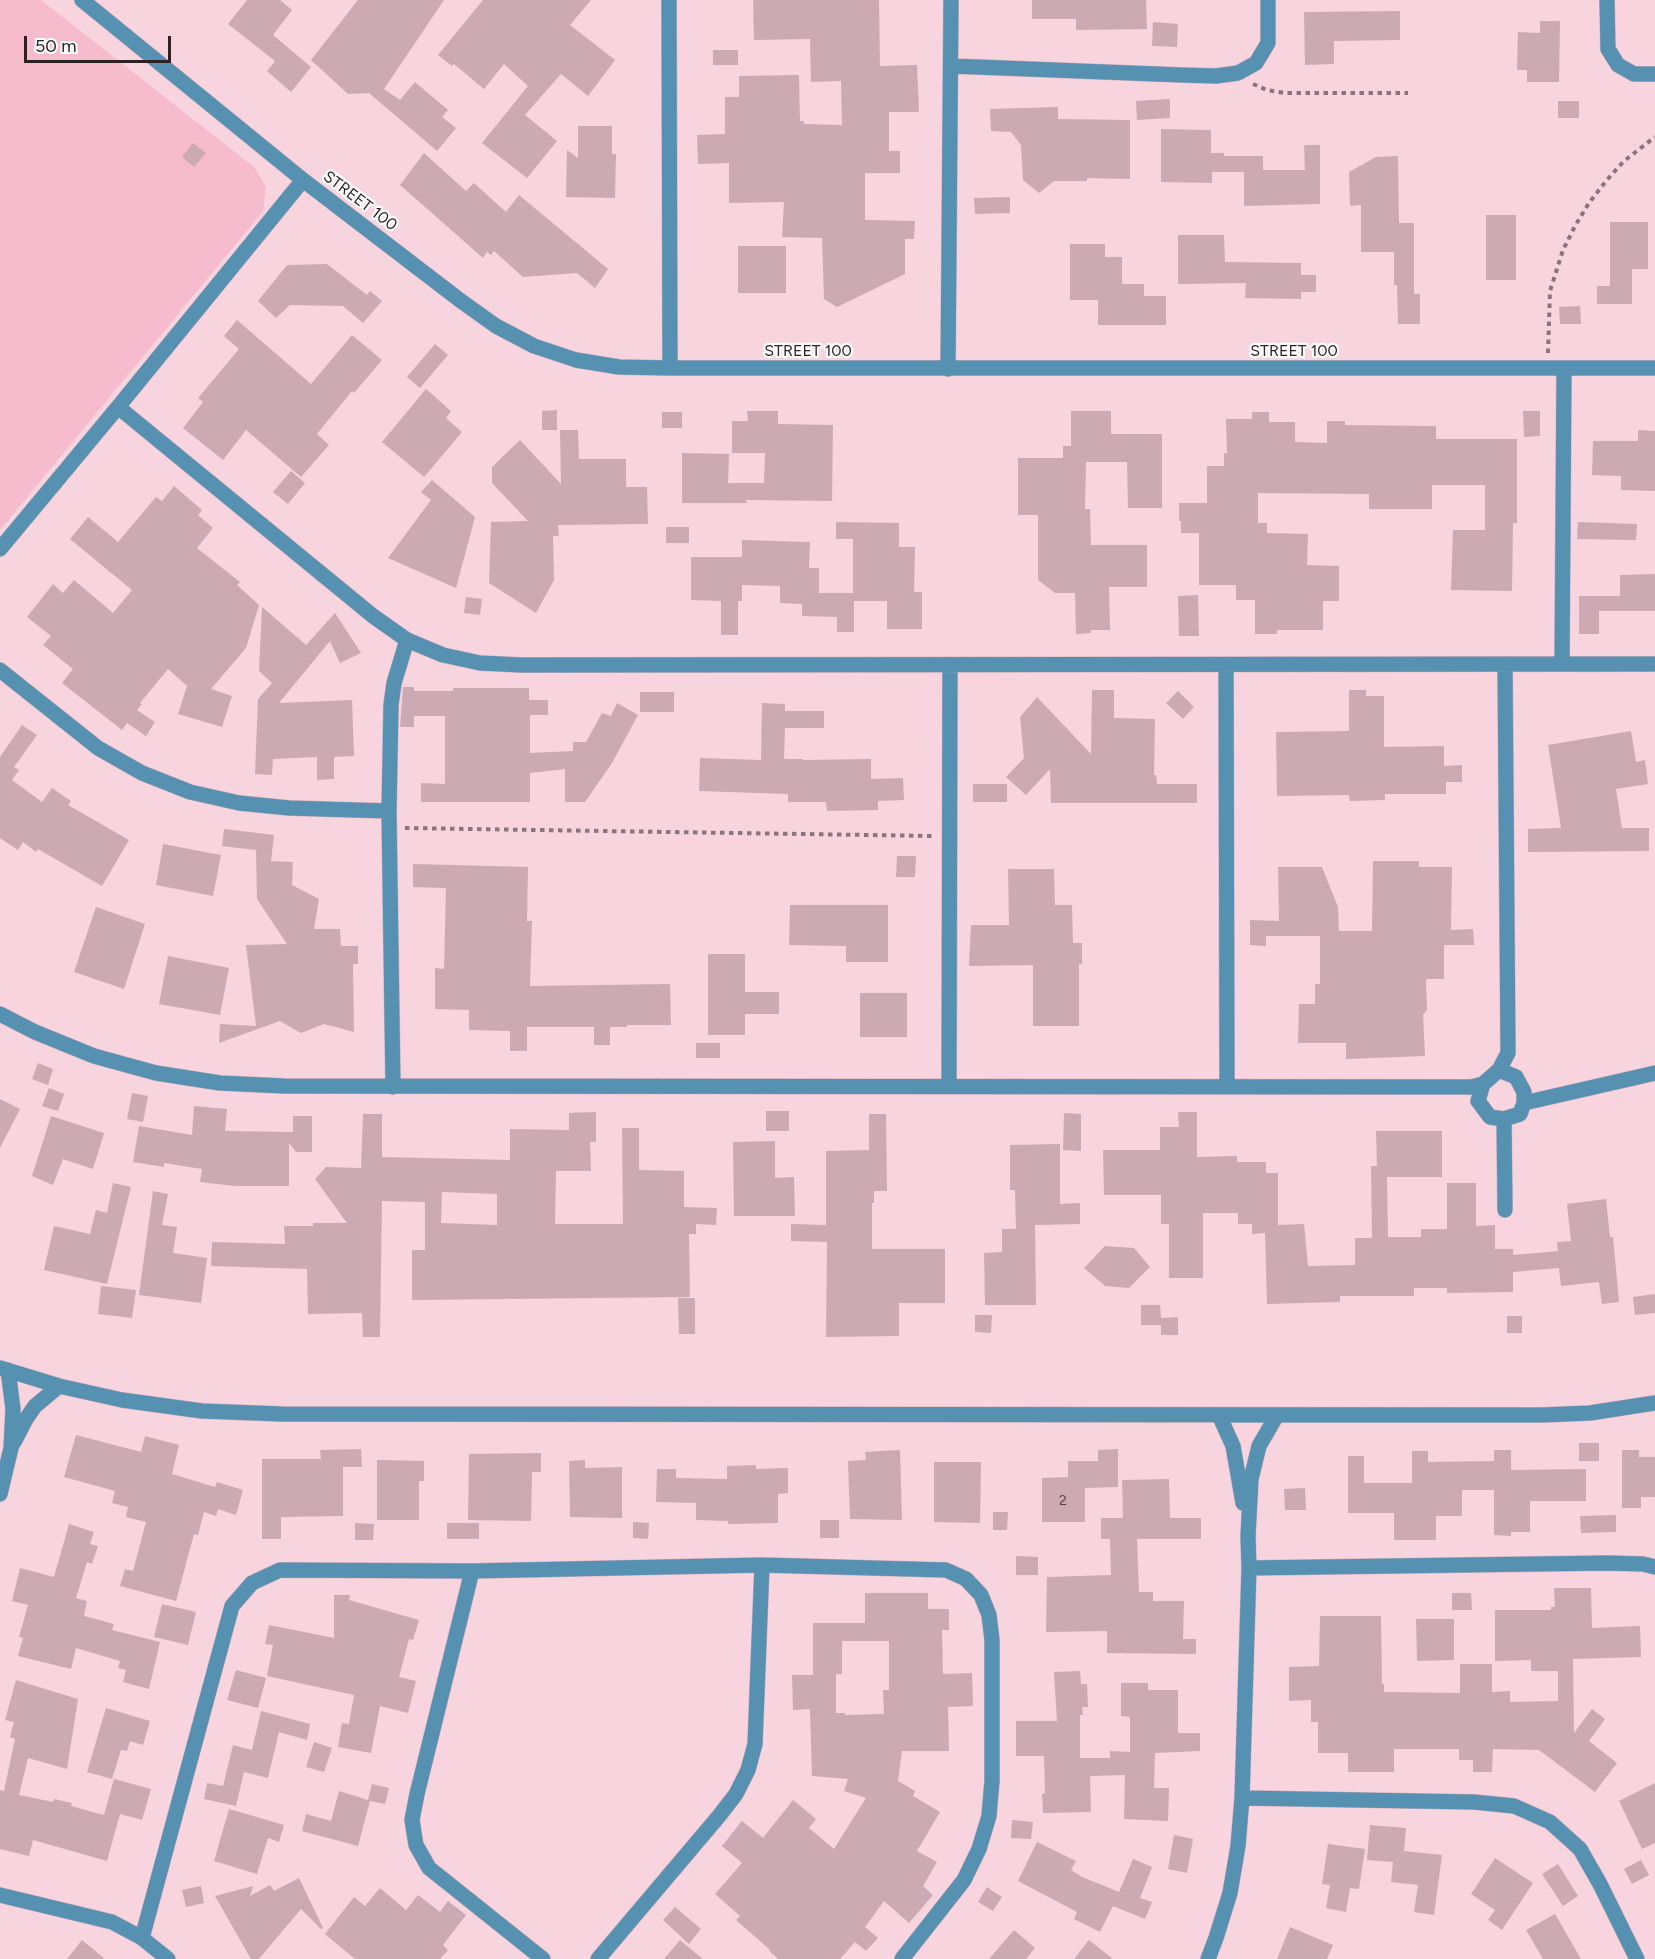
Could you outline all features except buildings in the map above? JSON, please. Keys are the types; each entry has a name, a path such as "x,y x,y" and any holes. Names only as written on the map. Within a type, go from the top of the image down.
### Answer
{"street":[{"name":"STREET 100","path":"82,0 303,180 460,301 496,326 534,346 576,360 619,367 669,368 1655,368"},
{"path":"669,0 669,368"},
{"path":"948,369 951,0"},
{"path":"951,66 1216,76 1238,73 1256,63 1268,43 1268,0"},
{"path":"1607,0 1608,50 1618,65 1634,74 1655,74"},
{"path":"0,549 303,180"},
{"path":"1562,664 1564,368"},
{"path":"118,407 373,616 407,640 443,655 480,663 521,665 1655,664"},
{"path":"393,1087 389,828 391,705 394,683 407,640"},
{"path":"0,1014 34,1032 94,1056 156,1072 220,1083 393,1087 949,1085 1471,1087 1483,1083 1499,1070 1508,1053 1505,664"},
{"path":"949,1085 950,665"},
{"path":"1226,665 1227,1086"},
{"path":"0,670 98,748 142,773 190,792 239,803 290,808 389,811"},
{"path":"1483,1083 1478,1101 1490,1117 1504,1119 1520,1114 1524,1103 1524,1092 1516,1077 1499,1070"},
{"path":"1524,1103 1655,1073"},
{"path":"1504,1119 1505,1210"},
{"path":"0,1494 11,1448 13,1409 4,1369 59,1386 122,1400 202,1411 282,1414 1542,1415 1590,1413 1655,1403"},
{"path":"11,1448 26,1419 41,1401 59,1386"},
{"path":"1219,1415 1233,1446 1248,1536"},
{"path":"1208,1959 1230,1893 1238,1846 1242,1798 1251,1479 1259,1446 1277,1415"},
{"path":"1249,1568 1607,1563 1643,1564 1655,1567"},
{"path":"598,1959 736,1794 748,1770 755,1744 762,1565"},
{"path":"142,1938 232,1606 252,1583 280,1570 472,1571 762,1565 946,1570 966,1579 981,1595 989,1615 992,1640 992,1781 989,1815 979,1849 964,1880 902,1959"},
{"path":"472,1571 417,1794 412,1820 416,1845 429,1868 543,1959"},
{"path":"1242,1798 1474,1802 1514,1806 1550,1822 1580,1849 1637,1959"},
{"path":"0,1895 112,1922 142,1938 168,1959"}],"path":[{"path":"1238,73 1251,83 1267,90 1284,93 1408,93"},
{"path":"1548,368 1550,291 1563,250 1589,202 1605,181 1624,161 1655,137"},
{"path":"389,828 949,836"}],"shaded area":[{"path":"0,0 41,0 254,167 266,187 263,211 0,530"}]}
